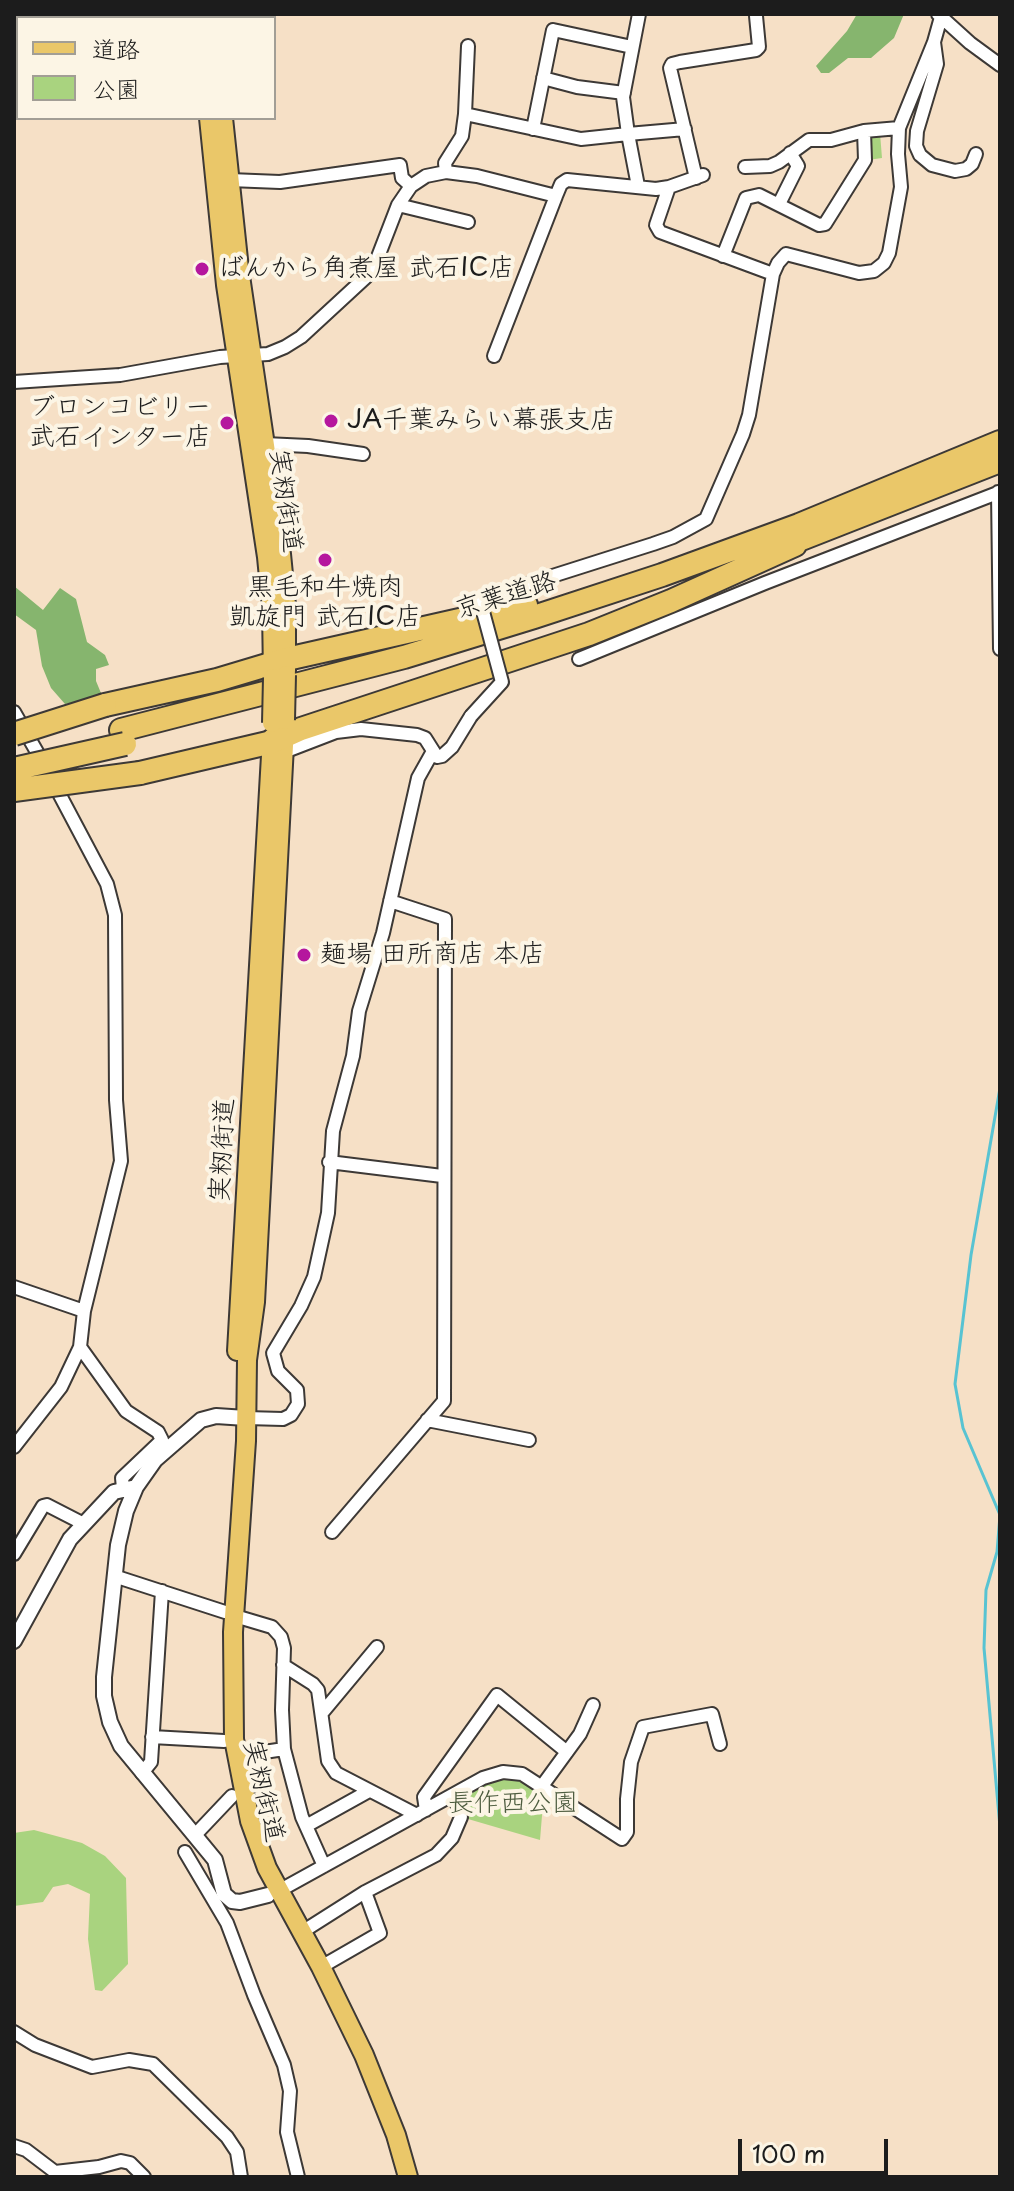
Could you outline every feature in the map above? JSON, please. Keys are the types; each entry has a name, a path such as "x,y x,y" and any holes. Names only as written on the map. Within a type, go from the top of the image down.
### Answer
{"highway":[{"name":"京葉道路","path":"14,769 404,657 662,575 799,525 1000,442"},
{"name":"京葉道路","path":"14,754 123,737 406,672 825,532 1000,461"},
{"path":"14,734 105,705 280,669 542,602 799,525"},
{"path":"14,790 140,773 280,735 589,634 825,532"}],"main road":[{"name":"実籾街道","path":"209,120 226,285 265,444 281,554 280,735 230,1614 222,1685 224,1741 240,1826 380,2118 399,2150"},
{"name":"実籾街道","path":"223,120 244,355 280,669"},
{"name":"実籾街道","path":"230,1614 234,1739 252,1827 274,1893 302,1932 364,2055 396,2135 408,2177"}],"street":[{"path":"638,186 623,115 624,93 639,14"},
{"path":"494,356 563,183 572,179 669,187 700,177 670,68 672,64 752,53 759,47 756,16"},
{"path":"280,735 327,735 361,729 417,735 425,738 437,757 447,753 471,716 502,682 480,599 673,537 706,519 749,415 773,274 786,254 859,273 874,271 884,263 889,253 901,187 899,128 934,42 940,16 1000,65"},
{"path":"533,129 553,30 632,47"},
{"path":"934,42 937,64 917,131 916,146 920,155 932,165 955,171 966,169 976,154"},
{"path":"446,172 445,163 462,136 468,46"},
{"path":"543,78 577,87 624,93"},
{"path":"465,114 581,139 685,129"},
{"path":"745,167 770,166 809,140 831,140 864,131 899,128"},
{"path":"723,256 746,198 759,195 819,225 825,224 865,160 864,131"},
{"path":"779,204 798,166 790,153"},
{"path":"230,180 280,182 400,165 402,178 411,186"},
{"path":"14,382 120,375 277,351 301,337 366,277 376,262 398,205 411,186 426,176 446,172 477,176 556,196"},
{"path":"669,187 656,225 660,232 773,274"},
{"path":"398,205 468,222"},
{"path":"265,444 363,454"},
{"path":"579,659 999,492 1000,649"},
{"path":"14,712 94,856 107,884 115,915 116,1100 121,1161 84,1311 80,1347 61,1387 14,1447"},
{"path":"432,753 418,778 390,901 359,1011 353,1056 333,1131 328,1213 314,1277 273,1353 278,1371 296,1389 298,1404 293,1413 283,1419 216,1416 201,1420 155,1460 130,1488 114,1576 104,1677 105,1704 117,1739 215,1860 221,1889 229,1899 247,1902 274,1893 483,1778 503,1772 522,1774 622,1839 627,1832 631,1762 643,1727 712,1714 720,1744"},
{"path":"332,1532 444,1401 442,1176 445,919 390,901"},
{"path":"329,1162 442,1176"},
{"path":"14,1287 84,1311"},
{"path":"80,1347 126,1411 158,1432 162,1440 122,1478 130,1488"},
{"path":"427,1420 529,1440"},
{"path":"15,1636 70,1539 114,1492 130,1488"},
{"path":"14,1554 43,1506 47,1505 84,1524"},
{"path":"114,1576 272,1627 281,1637 284,1749 306,1826 324,1866"},
{"path":"142,1773 151,1762 162,1591"},
{"path":"322,1713 377,1647"},
{"path":"283,1665 318,1690 331,1767 344,1779 422,1812"},
{"path":"422,1812 424,1797 497,1695 567,1752"},
{"path":"542,1786 580,1734 593,1705"},
{"path":"152,1737 224,1741"},
{"path":"238,1756 284,1749"},
{"path":"306,1826 369,1791"},
{"path":"302,1932 365,1892 436,1855 452,1838 461,1817 454,1794"},
{"path":"195,1835 232,1796"},
{"path":"185,1852 227,1923 284,2065 290,2091 287,2132 298,2177"},
{"path":"321,1967 380,1933 365,1892"},
{"path":"14,2032 35,2045 92,2067 129,2060 153,2064 227,2137 237,2152 241,2177"},
{"path":"14,2146 26,2150 55,2172 99,2172 121,2161 130,2163 144,2177"}],"green space":[{"path":"20,14 144,14 144,16 18,16"},
{"path":"857,14 904,14 894,38 871,58 848,58 829,73 821,73 816,66 847,31"},
{"path":"16,19 14,69 14,22"},
{"path":"880,133 882,158 868,160 867,137"},
{"path":"14,586 43,610 60,588 76,599 87,642 105,655 109,665 96,669 96,681 103,698 65,704 51,688 42,666 36,630 14,614"},
{"name":"長作西公園","path":"505,1776 521,1778 544,1791 540,1840 468,1819 465,1798 489,1780"},
{"path":"34,1830 82,1843 105,1856 126,1878 128,1964 102,1991 95,1990 88,1939 90,1894 68,1884 53,1887 43,1902 14,1906 14,1833"}],"waterway":[{"path":"1000,1088 971,1255 955,1384 963,1428 1000,1515 997,1552 986,1590 984,1648 1000,1827"}],"place":[{"name":"ばんから角煮屋 武石IC店","path":"202,269"},
{"name":"JA千葉みらい幕張支店","path":"331,421"},
{"name":"ブロンコビリー 武石インター店","path":"227,423"},
{"name":"黒毛和牛焼肉 凱旋門 武石IC店","path":"325,560"},
{"name":"麺場 田所商店 本店","path":"304,955"}]}
